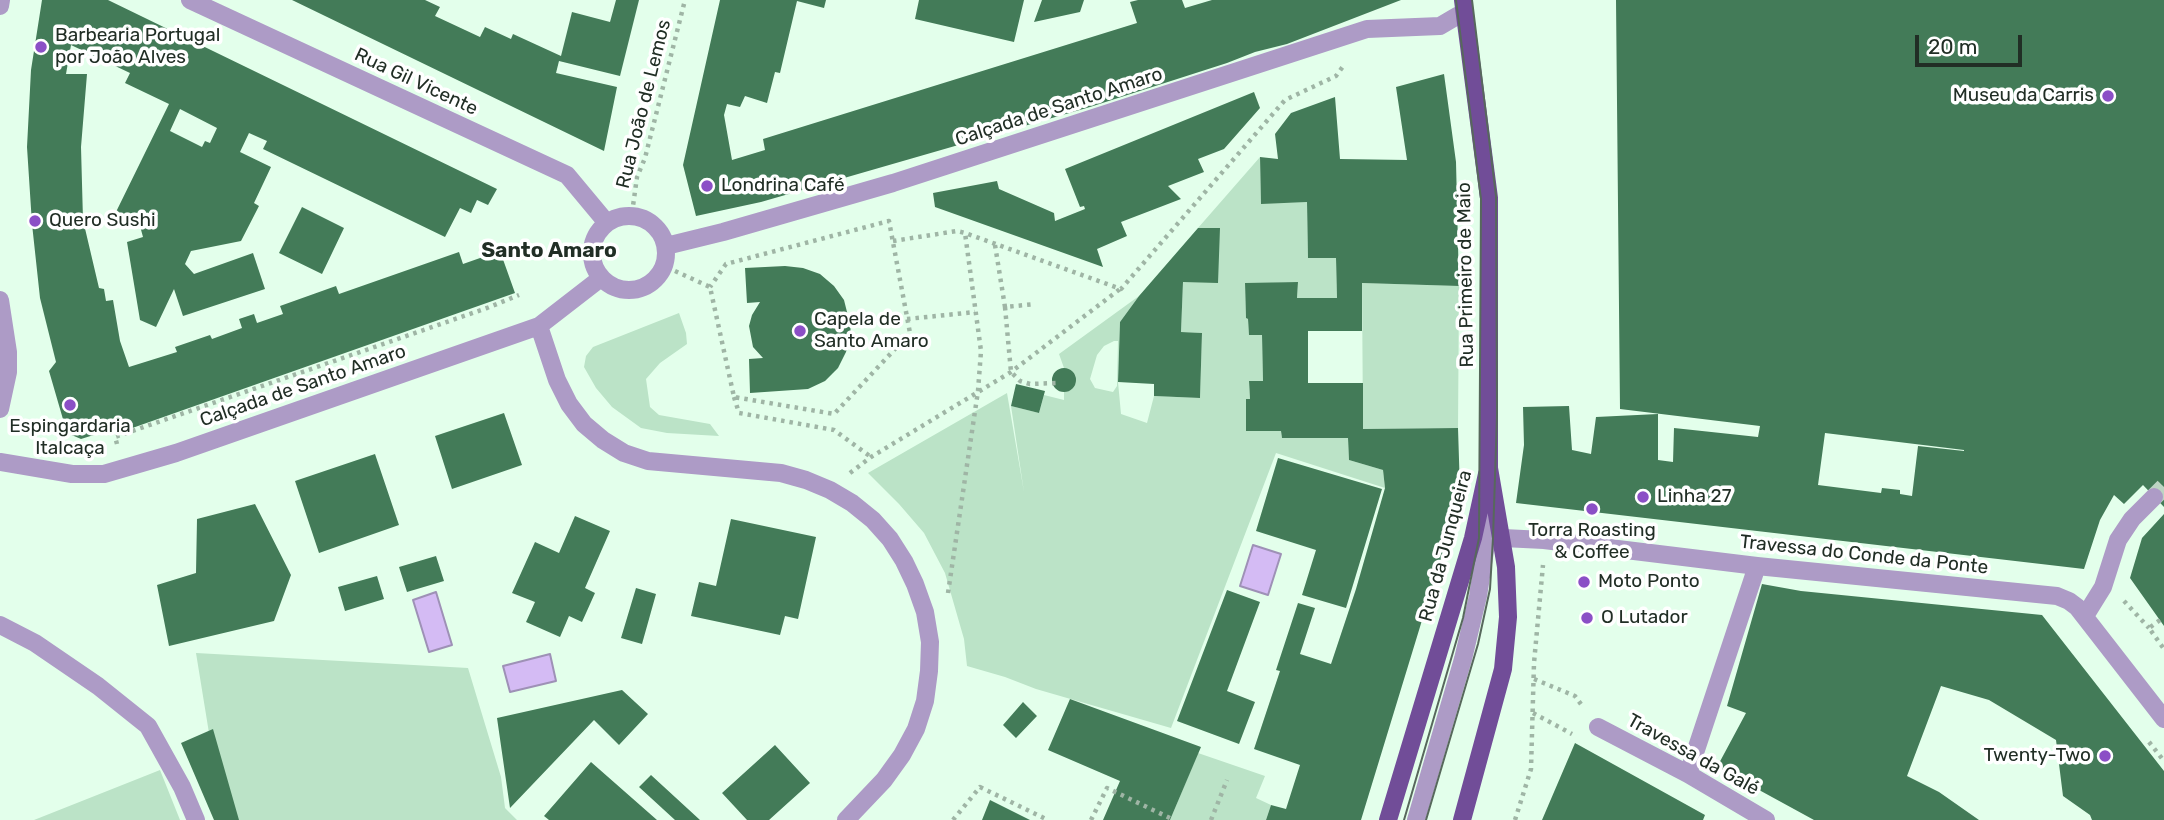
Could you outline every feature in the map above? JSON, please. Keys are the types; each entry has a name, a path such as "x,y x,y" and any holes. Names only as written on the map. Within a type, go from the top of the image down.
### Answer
{"main road":[{"name":"Rua Primeiro de Maio","path":"1463,7 1489,198 1489,468"},
{"name":"Rua da Junqueira","path":"1388,820 1487,538 1489,468"},
{"name":"Rua da Junqueira","path":"1462,820 1503,669 1508,617 1506,567 1487,538 1489,468"}],"street":[{"path":"0,6 1,0"},
{"name":"Rua Gil Vicente","path":"190,0 567,175 607,223"},
{"name":"Calçada de Santo Amaro","path":"666,246 893,183 1367,29 1440,26 1457,16 1463,7"},
{"path":"631,216 651,223 663,237 666,246 664,267 656,279 643,288 628,290 613,287 601,278 592,256 598,232 618,217 631,216"},
{"name":"Calçada de Santo Amaro","path":"0,462 72,474 104,474 189,449 539,326 601,278"},
{"path":"0,300 8,352 8,372 0,409"},
{"path":"539,326 557,380 569,404 584,424 603,440 624,453 648,461 781,473 806,480 852,503 873,520 890,539 904,561 925,612 930,642 925,701 902,755 884,780 846,820"},
{"path":"2085,616 2103,587 2118,540 2132,519 2154,497"},
{"path":"1416,820 1463,659 1478,596 1487,538"},
{"name":"Travessa do Conde da Ponte","path":"1487,538 1544,540 1757,566 2057,596 2069,601 2085,616 2164,719"},
{"path":"1688,774 1757,566"},
{"path":"0,625 36,643 148,726 182,787 196,820"},
{"name":"Travessa da Galé","path":"1598,727 1688,774 1766,820"}],"path":[{"name":"Rua João de Lemos","path":"631,216 637,177 645,158 685,0"},
{"path":"830,490 871,457 1011,372 1121,289 1285,100 1336,76"},
{"path":"734,397 834,414 910,333 889,221 726,264 710,287 734,397 739,413 834,430 871,457"},
{"path":"893,241 965,233 1121,289"},
{"path":"930,642 947,603 978,391 981,351 965,233"},
{"path":"995,244 1005,307 1011,372 1020,381 1030,384 1056,383"},
{"path":"696,280 710,287"},
{"path":"117,444 115,437 519,295"},
{"path":"1005,307 1035,304"},
{"path":"907,319 975,312"},
{"path":"1515,820 1531,769 1534,679 1544,540"},
{"path":"2160,620 2149,628 2164,649"},
{"path":"1534,679 1575,696"},
{"path":"1211,820 1227,780"},
{"path":"953,820 980,787 1048,820"},
{"path":"1091,820 1107,788 1174,820"}],"green space":[{"path":"1260,157 1261,203 1307,202 1308,257 1336,258 1337,298 1297,298 1298,282 1245,284 1249,334 1262,335 1263,381 1249,382 1246,431 1281,431 1282,438 1348,438 1349,460 1383,470 1385,488 1276,453 1171,728 967,666 964,639 945,573 924,533 868,473 1007,393 1024,492 1011,406 1039,413 1044,395 1064,400 1064,391 1073,387 1075,380 1073,373 1064,368 1059,354 1139,296 1120,322 1118,382 1121,414 1147,423 1154,396 1200,398 1202,333 1181,332 1183,282 1220,228 1198,228","holes":["1118,341 1117,386 1113,392 1095,388 1090,379 1097,355 1104,346"]},
{"path":"1362,283 1459,286 1458,428 1363,429"},
{"path":"679,313 687,344 660,363 646,379 650,407 659,415 710,424 719,436 667,433 641,428 612,407 596,388 584,367 586,356 593,347"},
{"path":"196,653 468,668 501,777 505,808 517,820 235,820 209,733"},
{"path":"1198,753 1265,776 1256,798 1271,805 1266,820 1170,820"},
{"path":"160,770 180,820 34,820 145,776"}],"shaded area":[{"path":"1253,545 1281,554 1268,595 1240,586"},
{"path":"436,592 452,645 429,652 413,600"},
{"path":"550,654 556,681 510,692 503,666"}],"building":[{"path":"42,0 108,0 497,189 488,205 477,200 471,213 460,208 445,237 263,149 267,141 249,133 240,152 271,167 254,203 259,206 241,241 191,251 185,264 194,274 253,253 265,289 183,316 174,289 156,327 140,320 127,242 143,237 140,226 115,214 169,104 125,83 130,73 71,45 66,74 87,74 81,147 83,220 99,288 104,289 106,301 113,300 120,341 129,367 177,352 175,347 210,335 212,339 242,328 239,319 254,314 257,323 283,314 280,306 336,286 339,294 459,252 463,264 500,251 515,293 121,432 119,427 81,439 67,433 49,371 56,362 40,298 32,224 27,147 31,70","holes":["180,109 217,128 210,143 205,141 202,147 170,131"]},
{"path":"292,0 425,0 440,7 435,16 480,37 485,27 511,39 513,34 561,56 572,12 610,22 616,0 639,0 620,76 559,61 556,73 617,87 604,151"},
{"path":"720,0 826,0 824,8 797,1 780,73 775,72 767,103 745,96 740,107 727,104 724,115 732,160 765,150 763,139 1137,23 1130,2 1138,0 1182,0 1185,8 1212,0 1401,0 1287,44 1255,52 1090,107 761,202 696,216 683,165"},
{"path":"919,0 1024,0 1014,42 915,19"},
{"path":"1042,0 1084,0 1080,12 1034,22"},
{"path":"1616,0 2164,0 2164,507 2143,485 2124,504 2114,495 2100,520 2084,569 1516,503 1524,445 1523,407 1569,406 1572,450 1591,454 1596,417 1658,414 1658,460 1673,462 1674,428 1758,437 1760,426 1620,409","holes":["1825,433 1964,450 1918,446 1912,496 1900,494 1900,490 1882,488 1881,493 1818,485"]},
{"path":"1444,74 1456,162 1459,286 1362,283 1362,331 1308,331 1308,383 1363,383 1363,429 1458,428 1460,491 1456,509 1361,820 1266,820 1271,805 1286,809 1300,765 1254,749 1280,671 1276,670 1298,603 1315,608 1300,654 1331,664 1385,488 1383,470 1349,460 1348,438 1282,438 1281,431 1246,431 1249,381 1263,381 1262,335 1249,335 1245,283 1298,282 1297,298 1337,298 1336,258 1308,258 1307,202 1261,204 1260,157 1278,159 1275,134 1291,113 1335,97 1340,159 1407,160 1396,87"},
{"path":"1254,92 1260,108 1224,149 1198,159 1204,172 1168,186 1181,199 1121,222 1127,236 1097,249 1103,267 935,207 933,193 997,181 999,189 1054,213 1055,221 1085,209 1084,206 1080,207 1065,169"},
{"path":"302,207 344,228 322,274 279,253"},
{"path":"1198,228 1220,228 1218,283 1183,282 1181,332 1202,333 1200,398 1154,396 1154,384 1118,382 1120,322"},
{"name":"Capela de Santo Amaro","path":"785,266 820,274 834,286 844,300 851,335 838,368 825,381 808,389 750,393 749,359 763,358 753,347 749,326 760,302 747,303 745,268"},
{"path":"1064,368 1072,372 1076,380 1072,388 1064,392 1056,388 1052,380 1056,372"},
{"path":"1016,384 1045,391 1039,413 1011,406"},
{"path":"504,413 522,465 452,489 435,436"},
{"path":"375,454 399,525 319,553 295,481"},
{"path":"1278,458 1382,489 1346,608 1302,595 1316,550 1256,531"},
{"path":"255,504 291,575 274,621 169,646 157,585 196,573 197,519"},
{"path":"2164,514 2164,626 2130,578 2142,538"},
{"path":"575,516 610,531 585,588 595,593 582,622 569,616 560,637 526,622 535,602 512,593 535,542 559,553"},
{"path":"731,519 816,537 798,619 785,616 780,635 691,616 699,582 716,586"},
{"path":"436,556 444,581 407,592 399,567"},
{"path":"377,576 384,599 345,611 338,587"},
{"path":"1762,584 1801,591 2042,615 2164,771 2164,820 2092,820 2090,815 2063,796 2056,740 1989,700 1941,686 1907,776 1939,792 1979,820 1814,820 1717,767 1746,713 1727,706"},
{"path":"636,588 656,594 642,644 621,638"},
{"path":"1227,590 1260,602 1227,691 1255,702 1239,744 1177,721"},
{"path":"622,690 648,714 619,745 594,720 510,808 497,718"},
{"path":"1070,699 1201,747 1170,820 1103,820 1120,781 1048,750"},
{"path":"1023,702 1037,716 1016,738 1003,725"},
{"path":"213,729 239,820 214,820 181,743"},
{"path":"1575,743 1705,815 1703,820 1542,820"},
{"path":"775,745 810,783 769,820 747,820 722,793"},
{"path":"591,762 657,820 549,820 544,816"},
{"path":"651,775 700,820 675,820 639,787"},
{"path":"990,800 1030,820 982,820"}],"tunnel":[{"path":"2154,497 2164,487"}],"tram line":[{"path":"1404,820 1463,618 1479,538 1481,199 1456,0"},
{"path":"1426,820 1478,644 1490,589 1493,538 1497,415 1496,196 1472,0"}],"place":[{"name":"Barbearia Portugal por João Alves","path":"41,47"},
{"name":"Museu da Carris","path":"2108,96"},
{"name":"Londrina Café","path":"707,186"},
{"name":"Quero Sushi","path":"35,221"},
{"name":"Capela de Santo Amaro","path":"800,331"},
{"name":"Espingardaria Italcaça","path":"70,405"},
{"name":"Linha 27","path":"1643,497"},
{"name":"Torra Roasting & Coffee","path":"1592,509"},
{"name":"Moto Ponto","path":"1584,582"},
{"name":"O Lutador","path":"1587,618"},
{"name":"Twenty-Two","path":"2105,756"}],"district":[{"name":"Santo Amaro","path":"549,251"}]}
